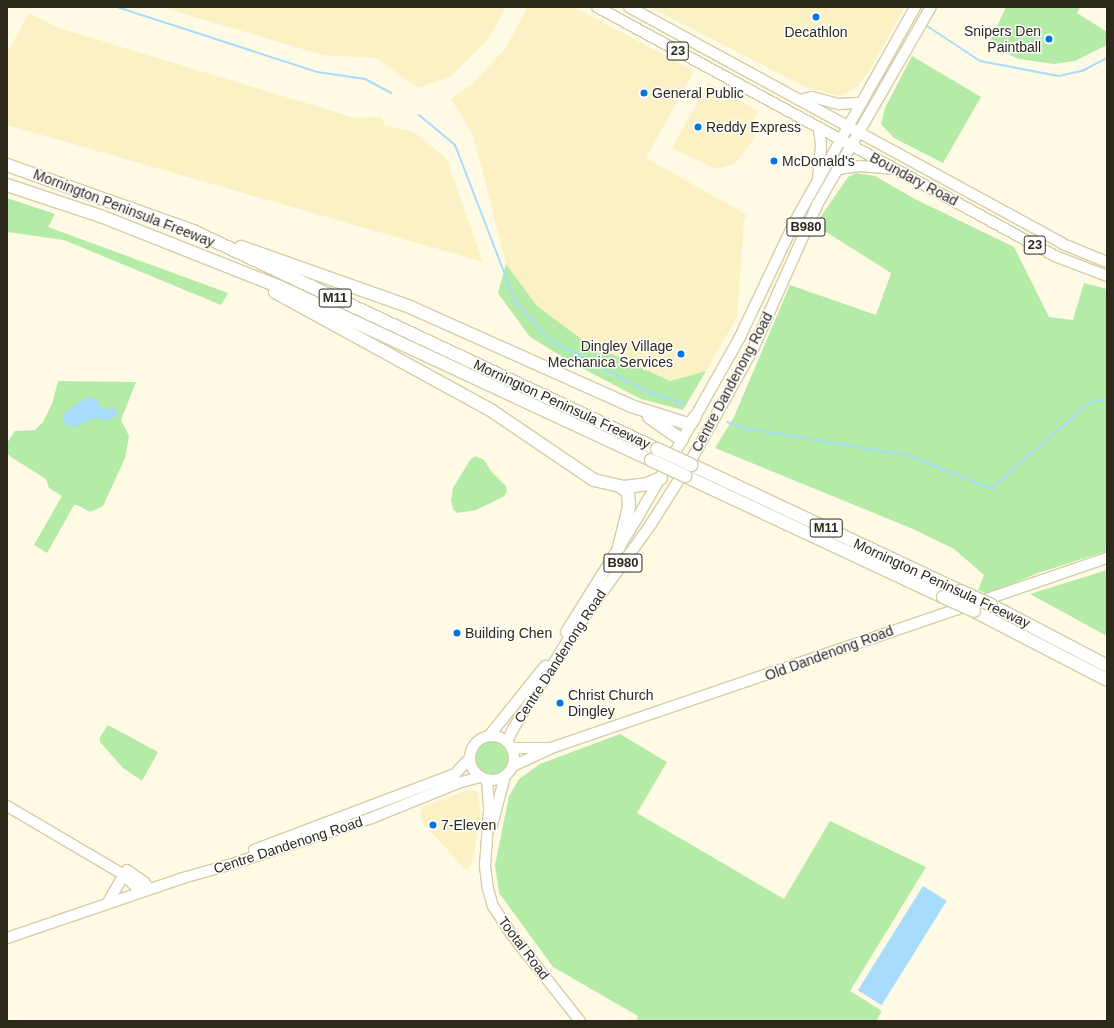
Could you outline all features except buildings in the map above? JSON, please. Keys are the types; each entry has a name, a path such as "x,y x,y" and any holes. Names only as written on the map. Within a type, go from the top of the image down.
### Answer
{"highway":[{"name":"Mornington Peninsula Freeway","path":"7,165 191,230 657,449 688,468 943,597 974,611 1107,680"},
{"name":"Mornington Peninsula Freeway","path":"7,185 103,217 225,265 336,312 447,366 651,460 688,468 991,605 1107,666"},
{"path":"191,230 321,274 410,307 631,406 685,424 690,423 696,417"},
{"path":"225,265 492,411 594,480 621,487 647,484 661,478"},
{"path":"631,406 682,440"},
{"path":"619,547 629,507 628,494 621,487"}],"main road":[{"name":"Boundary Road","path":"597,7 819,129 1056,256 1107,276"},
{"name":"Boundary Road","path":"629,7 1063,244 1107,262"},
{"name":"Centre Dandenong Road","path":"489,736 533,683 661,478 739,339 782,246 915,7"},
{"name":"Centre Dandenong Road","path":"510,745 513,729 568,640 651,524 688,468 753,349 805,229 838,168 931,7"},
{"path":"716,55 718,66 727,78"},
{"path":"799,100 812,97 839,104 861,103"},
{"path":"818,181 821,144 819,129"},
{"path":"829,162 838,168 860,166 895,169"},
{"path":"661,478 688,468 687,449 682,440"},
{"name":"Old Dandenong Road","path":"513,766 551,748 1107,558"},
{"path":"489,736 498,737 510,745"},
{"name":"B980","path":"470,758 475,745 489,736"},
{"name":"Old Dandenong Road","path":"510,745 551,748"},
{"name":"B980","path":"510,745 513,766"},
{"path":"470,758 473,769 484,778 505,776 513,766"},
{"name":"Centre Dandenong Road","path":"183,878 226,859 344,818 448,777 458,771 470,758"},
{"name":"Tootal Road","path":"486,844 505,776"},
{"name":"Centre Dandenong Road","path":"7,938 183,878 232,864 369,819 458,783 484,778"},
{"name":"Tootal Road","path":"484,778 489,798 486,844 486,880 497,913 580,1021"},
{"path":"7,806 86,850 127,870 144,882 145,891"},
{"path":"86,850 145,891"},
{"path":"107,904 124,875"}],"shaded area":[{"path":"161,7 506,7 489,38 450,77 418,88 376,58 322,55"},
{"path":"528,7 574,7 694,71 646,158 747,215 744,220 737,317 706,371 670,381 584,341 537,306 506,264 473,135 451,99 472,84 505,49"},
{"path":"650,7 905,7 867,74 857,87 841,96 807,88"},
{"path":"29,13 59,28 355,118 382,117 384,125 414,132 446,158 483,262 7,125 7,53"},
{"path":"708,83 758,111 751,129 756,136 735,164 716,169 672,148"},
{"name":"7-Eleven","path":"467,790 477,791 481,813 472,864 466,870 422,822 420,814 423,807"}],"green space":[{"name":"Snipers Den Paintball","path":"1006,7 1080,7 1077,13 1107,32 1107,45 1075,61 1054,64 1019,59 988,46"},
{"path":"912,56 981,97 943,163 894,138 881,124 885,108"},
{"path":"856,173 875,176 913,198 1014,247 1049,317 1073,320 1084,283 1107,289 1107,551 1038,573 988,594 978,590 984,575 954,549 913,529 715,448 734,417 790,285 876,315 891,273 815,225 848,177"},
{"path":"7,198 55,214 48,227 228,293 221,305 64,240 7,232"},
{"path":"506,264 537,306 584,341 670,381 706,371 683,410 641,399 576,365 530,337 498,293"},
{"path":"58,381 136,382 121,420 129,436 125,458 103,506 90,512 77,505 74,505 47,553 34,545 62,496 49,488 46,479 11,457 7,453 7,443 15,431 35,430 43,422 52,404"},
{"path":"475,456 484,460 491,471 506,486 507,492 503,497 476,510 457,513 453,509 451,501 453,488 470,460"},
{"path":"1107,570 1107,636 1030,594"},
{"path":"108,725 158,752 142,781 123,768 100,742 100,737"},
{"path":"620,734 667,762 637,813 784,899 830,821 926,867 850,991 882,1011 876,1021 636,1021 638,1016 553,967 499,893 495,865 509,796 519,779 540,764"},
{"path":"496,740 505,745 509,751 509,765 505,771 496,776 488,776 479,771 475,765 474,754 479,745 485,741"}],"water":[{"path":"87,397 95,399 103,409 116,408 118,414 108,421 94,418 76,427 66,425 63,420 65,412"},
{"path":"923,886 947,901 882,1005 858,990"}],"waterway":[{"path":"117,7 317,72 365,79 391,93"},
{"path":"927,26 980,61 1059,76 1084,70 1107,58"},
{"path":"419,115 455,145 516,303 550,340 648,392 684,404"},
{"path":"727,422 744,428 911,456 991,489 1089,403 1107,399"}],"place":[{"name":"Decathlon","path":"816,17"},
{"name":"Snipers Den Paintball","path":"1049,39"},
{"name":"General Public","path":"644,93"},
{"name":"Reddy Express","path":"698,127"},
{"name":"McDonald's","path":"774,161"},
{"name":"Dingley Village Mechanica Services","path":"681,354"},
{"name":"Building Chen","path":"457,633"},
{"name":"Christ Church Dingley","path":"560,703"},
{"name":"7-Eleven","path":"433,825"}]}
